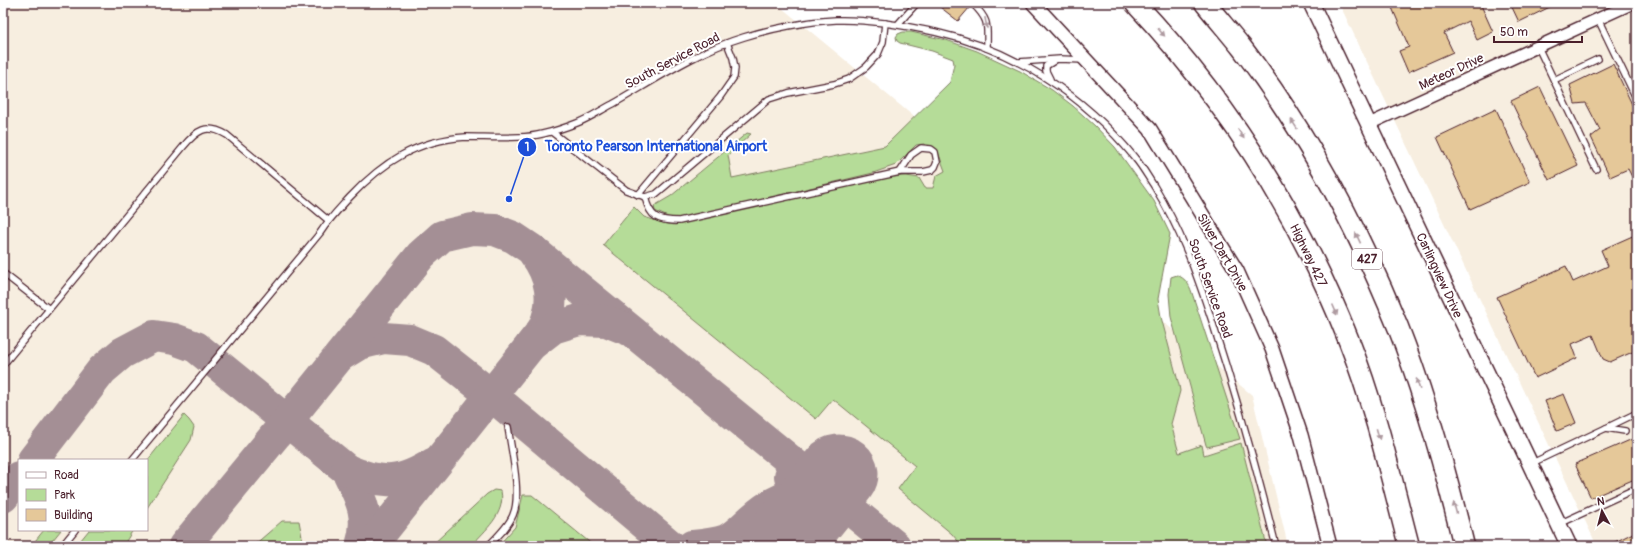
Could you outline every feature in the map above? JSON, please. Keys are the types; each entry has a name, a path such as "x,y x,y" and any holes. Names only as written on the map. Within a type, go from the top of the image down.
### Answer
{"highway":[{"name":"Highway 427","path":"1135,3 1183,56 1234,124 1264,171 1312,259 1349,342 1368,396 1409,546"},
{"name":"427","path":"1205,3 1242,48 1276,95 1306,143 1353,229 1398,327 1411,364 1438,446 1464,546"}],"main road":[{"name":"Carlingview Drive","path":"1311,3 1569,546"}],"street":[{"name":"Silver Dart Drive","path":"1033,3 1150,130 1237,271 1272,349 1301,435 1330,546"},
{"name":"Meteor Drive","path":"1369,124 1633,3"}],"lane":[{"path":"898,24 917,3"},
{"path":"972,4 984,14 987,25 987,48"},
{"path":"1598,19 1637,100"},
{"name":"South Service Road","path":"133,459 320,233 328,220 356,190 400,154 434,141 461,138 522,137 552,132 580,122 706,51 744,36 788,27 836,20 885,23 898,24 957,37 1007,55 1050,79 1097,117 1137,160 1168,209 1193,264 1224,359 1255,464 1276,546"},
{"path":"552,132 626,190 645,197 656,194 769,99 788,92 834,84 849,79 866,67 878,54 883,42 885,23"},
{"path":"638,195 734,77 735,68 733,58 727,43"},
{"path":"1538,47 1596,169"},
{"path":"1554,80 1598,59"},
{"path":"1050,79 1046,71 1046,66 1051,62 1060,60"},
{"path":"1018,62 1086,60"},
{"path":"3,365 188,142 201,130 209,128 218,130 227,135 328,220"},
{"path":"645,197 648,209 658,219 679,221 900,172 923,172 932,170 936,162 935,152 931,149 921,148 911,155 900,172"},
{"path":"3,273 49,309"},
{"path":"1530,464 1637,413"},
{"path":"488,546 506,527 513,516 517,503 508,427"},
{"path":"1606,428 1625,431"},
{"path":"1558,524 1637,488"},
{"path":"62,546 74,531"}],"shaded area":[{"path":"3,3 776,3 1252,395 1288,546 3,546"},
{"path":"1339,3 1637,3 1637,546 1597,546"}],"green space":[{"path":"903,32 911,32 946,40 977,51 1020,71 1052,90 1073,106 1115,147 1154,201 1170,234 1158,299 1161,317 1180,391 1171,424 1179,453 1202,445 1204,455 1241,443 1267,546 962,546 952,534 898,489 915,466 833,399 816,419 603,245 634,207 644,217 675,225 892,177 906,176 919,178 925,188 933,188 936,176 945,171 938,152 924,144 916,145 896,165 873,173 680,219 672,219 655,211 654,206 671,196 747,133 751,134 728,155 732,178 885,146 950,82 954,64 953,59 932,51 900,43 897,41 896,37 898,34"},
{"path":"1177,275 1185,280 1191,290 1240,439 1207,447 1206,445 1171,317 1169,294 1171,277"},
{"path":"184,415 194,427 191,440 148,506 148,460"},
{"path":"494,490 501,491 502,499 500,507 488,528 471,546 431,546 487,494"},
{"path":"523,495 532,495 594,546 498,546 515,527"},
{"path":"282,521 299,521 302,537 296,546 253,546"},
{"path":"43,531 60,531 48,546 31,546"},
{"path":"88,531 132,531 123,546 76,546"}],"building":[{"path":"935,3 969,3 970,7 958,21"},
{"path":"1390,3 1480,3 1493,32 1477,40 1468,21 1444,33 1453,52 1408,72 1399,51 1409,47"},
{"path":"1510,3 1558,3 1519,22"},
{"path":"1613,64 1637,115 1637,187 1628,169 1610,177 1591,137 1600,130 1586,103 1575,104 1570,85"},
{"path":"1540,87 1578,166 1549,180 1511,101"},
{"path":"1496,109 1530,182 1470,209 1437,137"},
{"path":"1637,234 1637,350 1610,362 1603,359 1593,335 1572,344 1577,358 1535,378 1497,297 1566,266 1573,282 1608,266 1601,250"},
{"path":"1564,394 1576,423 1557,431 1545,401"},
{"path":"1637,437 1637,478 1591,498 1575,464"},
{"path":"1637,531 1637,546 1607,546"}],"taxiway":[{"path":"184,546 421,255 442,236 472,229 495,230 513,237 531,249 895,546"},
{"path":"531,345 544,327 548,317 551,298 548,279 534,253"},
{"path":"371,546 531,345 553,328 579,320 606,321 626,329"},
{"path":"34,459 102,370 122,353 154,336 174,339 196,347 347,470 363,506 365,525 361,546"},
{"path":"341,355 359,344 384,338 410,340 434,350 491,395 671,546"},
{"path":"347,470 371,478 392,480 412,475 434,463"},
{"path":"789,537 796,504 790,476"},
{"path":"3,497 18,478"},
{"path":"692,546 713,543 730,538 763,510 783,498 804,495 815,496 840,504"}],"runway":[{"path":"781,546 839,474"}],"place":[{"name":"Toronto Pearson International Airport","path":"509,199"}]}
